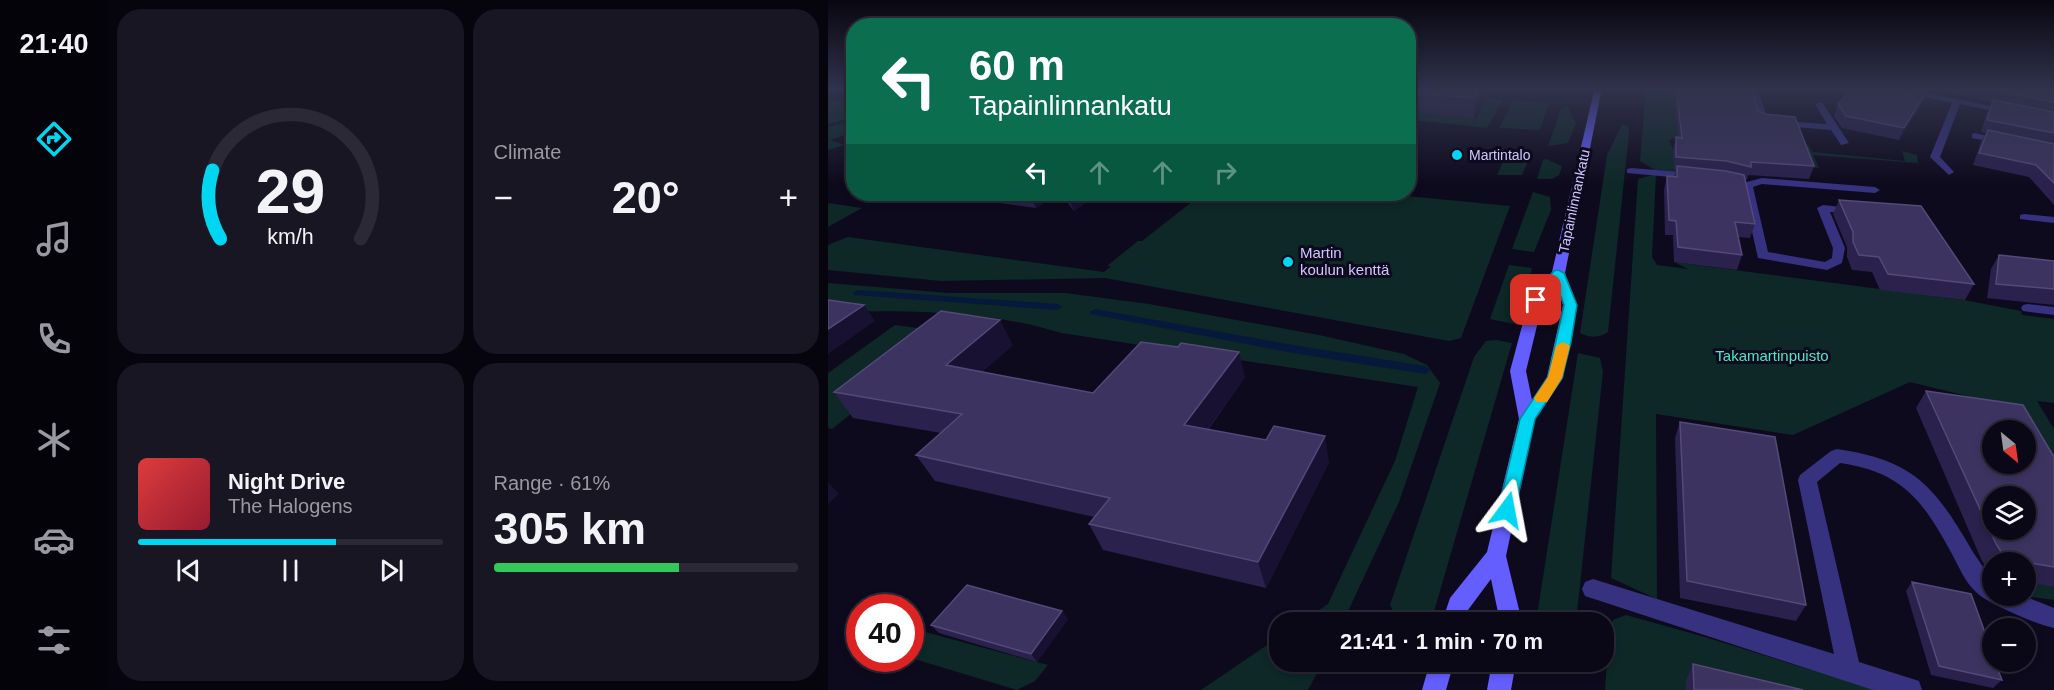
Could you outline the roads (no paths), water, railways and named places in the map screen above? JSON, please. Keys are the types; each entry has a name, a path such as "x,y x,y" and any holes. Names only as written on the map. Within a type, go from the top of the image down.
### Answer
{"street":[{"name":"Tapainlinnankatu","path":"1527,419 1518,371 1536,300 1558,273 1587,120"},
{"path":"1763,120 1834,127"},
{"path":"1830,120 1844,143"},
{"path":"1949,120 1935,156 1949,172"},
{"path":"1975,136 2009,143"},
{"path":"1631,171 1700,177"},
{"path":"1723,179 1747,185 1762,181 1875,190"},
{"path":"1747,185 1762,255 1827,266 1838,260 1839,248 1823,208 1863,212"},
{"path":"2024,217 2054,220"},
{"name":"Tapainlinnankatu","path":"1456,612 1458,605 1496,556 1527,419 1555,378 1570,305 1558,273"},
{"path":"2028,308 2054,311"},
{"path":"1849,671 1807,480 1837,456 1862,458 1899,471 1935,505 1982,584"},
{"name":"Tapainlinnankatu","path":"1496,556 1509,612"},
{"path":"1593,590 1910,690"},
{"path":"2025,606 2054,618"},
{"path":"1434,690 1439,672"},
{"path":"1499,690 1502,672"}],"waterway":[{"path":"858,293 1057,307"},
{"path":"1095,312 1293,349 1425,370"}],"place":[{"name":"Martintalo","path":"1457,155"},
{"name":"Martin koulun kenttä","path":"1288,262"}],"park label":[{"name":"Takamartinpuisto","path":"1772,356"}]}
